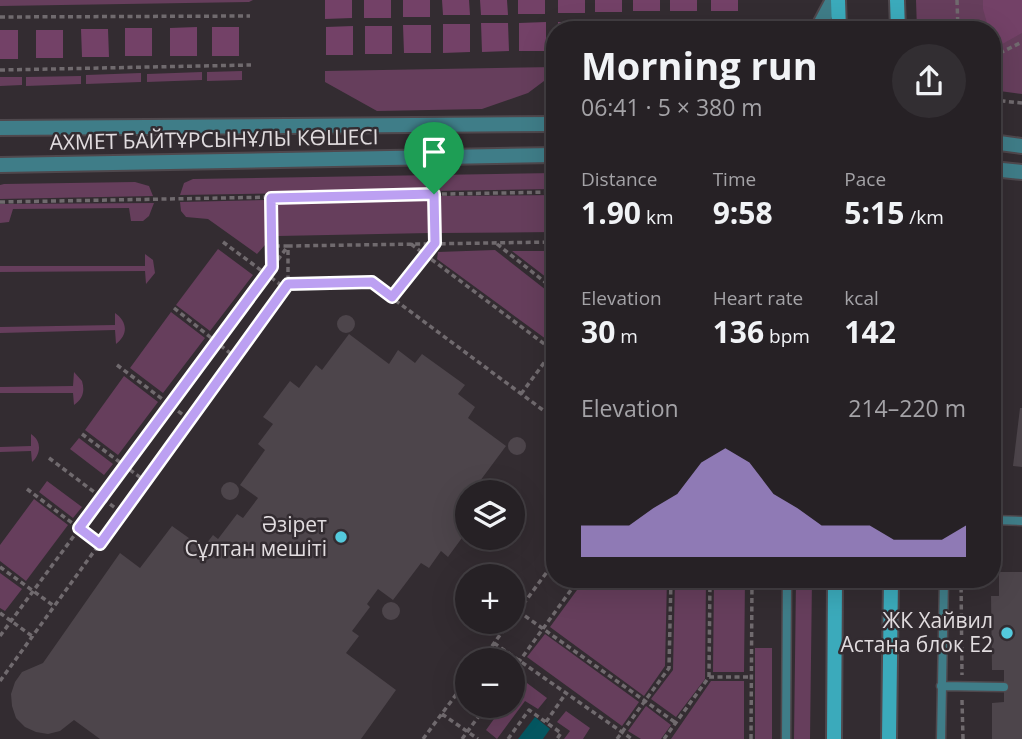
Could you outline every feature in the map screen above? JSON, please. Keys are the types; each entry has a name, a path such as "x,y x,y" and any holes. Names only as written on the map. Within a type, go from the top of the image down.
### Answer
{"main road":[{"path":"838,0 839,21"},
{"path":"897,0 898,21"},
{"path":"834,739 835,588"},
{"path":"888,739 891,588"}],"street":[{"path":"822,21 833,0"},
{"name":"АХМЕТ БАЙТҰРСЫНҰЛЫ КӨШЕСІ","path":"0,128 546,124"},
{"path":"1001,143 1022,146"},
{"name":"АХМЕТ БАЙТҰРСЫНҰЛЫ КӨШЕСІ","path":"0,165 546,155"},
{"path":"1001,170 1022,172"}],"lane":[{"path":"1001,520 1022,521"},
{"path":"786,739 787,588"},
{"path":"941,739 944,588"},
{"path":"941,686 1004,688"}],"path":[{"path":"957,0 958,21"},
{"path":"0,17 250,16"},
{"path":"1001,52 1022,42"},
{"path":"0,70 251,65"},
{"path":"1001,101 1022,103"},
{"path":"0,202 546,192"},
{"path":"392,297 435,243 434,194"},
{"path":"271,198 272,267"},
{"path":"223,242 267,275 287,286 372,282 546,412"},
{"path":"272,246 546,242"},
{"path":"495,243 546,283"},
{"path":"410,244 546,345"},
{"path":"0,636 288,246"},
{"path":"0,681 287,286 288,246"},
{"path":"174,308 235,356"},
{"path":"521,394 546,361"},
{"path":"117,365 190,420"},
{"path":"82,434 145,481"},
{"path":"49,458 122,513"},
{"path":"26,489 100,544"},
{"path":"0,567 54,606"},
{"path":"525,602 546,573"},
{"path":"525,653 572,588"},
{"path":"617,739 669,668 671,588"},
{"path":"664,739 709,677 710,588"},
{"path":"751,739 752,588"},
{"path":"961,588 963,739"},
{"path":"0,613 33,636"},
{"path":"525,616 676,723"},
{"path":"751,631 759,631"},
{"path":"490,648 501,634"},
{"path":"494,643 501,648"},
{"path":"525,665 632,739"},
{"path":"709,677 751,677"},
{"path":"546,722 566,693"},
{"path":"424,739 455,696"},
{"path":"508,739 529,710 561,733 557,739"},
{"path":"442,714 478,739"},
{"path":"462,739 478,718"}],"shaded area":[{"path":"0,0 253,0 0,6"},
{"path":"325,0 352,0 352,18 325,19"},
{"path":"364,0 391,0 391,18 364,18"},
{"path":"403,0 430,0 430,17 403,17"},
{"path":"442,0 469,0 470,15 443,15"},
{"path":"480,0 507,0 508,15 481,15"},
{"path":"518,0 545,0 545,14 518,14"},
{"path":"558,0 585,0 585,13 558,13"},
{"path":"595,0 622,0 622,12 595,12"},
{"path":"633,0 660,0 660,11 633,11"},
{"path":"670,0 697,0 697,11 670,11"},
{"path":"711,0 738,0 738,11 711,11"},
{"path":"916,0 1022,0 1022,94 1001,91 1001,21 917,21"},
{"path":"983,0 1022,0 1022,33 1001,45 1001,21 986,21"},
{"path":"711,19 739,19 739,21"},
{"path":"546,22 546,51 519,51 519,23"},
{"path":"481,23 508,23 509,51 482,52"},
{"path":"443,24 470,24 470,52 443,53"},
{"path":"403,25 431,25 431,53 404,53"},
{"path":"353,26 353,55 326,55 326,27"},
{"path":"365,26 392,26 392,54 365,54"},
{"path":"197,27 197,56 170,56 170,28"},
{"path":"212,27 239,27 239,56 212,56"},
{"path":"125,28 152,28 152,56 125,56"},
{"path":"81,29 108,29 109,57 82,57"},
{"path":"0,30 18,30 18,59 0,59"},
{"path":"36,30 63,30 63,58 36,58"},
{"path":"546,67 546,80 528,93 482,109 377,111 325,82 325,71"},
{"path":"242,71 242,80 207,81 207,72"},
{"path":"202,72 202,80 147,82 147,74"},
{"path":"141,73 141,82 86,84 86,75"},
{"path":"81,76 81,84 26,86 26,77"},
{"path":"0,77 22,77 22,85 0,86"},
{"path":"546,173 546,189 180,195 184,183 193,179"},
{"path":"135,182 149,186 153,196 0,199 0,185 4,184"},
{"path":"546,195 546,232 439,233 438,196"},
{"path":"429,198 430,233 278,236 278,200"},
{"path":"265,200 265,245 257,254 208,219 186,217 181,211 180,202"},
{"path":"154,203 149,216 143,221 131,221 129,208 13,209 9,222 0,223 0,204"},
{"path":"218,249 253,275 210,331 176,305"},
{"path":"495,250 546,290 546,339 437,259 438,252"},
{"path":"512,251 546,251 546,277"},
{"path":"145,254 153,260 155,273 146,284 145,271 0,272 0,266 145,266"},
{"path":"171,312 205,338 163,393 130,368"},
{"path":"115,313 125,328 123,337 116,344 115,330 0,333 0,327 115,325"},
{"path":"74,372 82,381 83,388 81,397 74,405 73,393 0,393 0,387 73,386"},
{"path":"124,376 158,402 118,455 85,430"},
{"path":"31,434 37,440 39,448 32,462 31,451 0,452 0,447 31,446"},
{"path":"79,438 113,464 104,475 70,449"},
{"path":"47,481 82,507 73,518 39,492"},
{"path":"34,499 68,525 26,581 0,561 0,545"},
{"path":"0,573 22,589 5,611 0,608"},
{"path":"578,588 667,588 665,666 644,696 550,627"},
{"path":"675,588 706,588 705,679 676,717 651,699 673,670"},
{"path":"714,588 745,588 744,672 713,672"},
{"path":"796,588 812,588 810,739 794,739"},
{"path":"545,634 639,702 622,726 527,657"},
{"path":"755,648 772,648 772,739 755,739"},
{"path":"711,681 744,681 744,739 671,739"},
{"path":"525,682 547,698 538,709 525,701"},
{"path":"646,706 671,725 661,739 641,739 628,731"},
{"path":"566,711 590,728 583,739 564,739 570,731 557,722"},
{"path":"495,718 512,718 497,739 486,730"}],"water":[{"path":"535,717 550,729 543,739 518,739"}],"building":[{"path":"342,315 350,315 355,324 353,331 342,333 337,328 337,320"},
{"name":"Әзірет Сұлтан мешіті","path":"349,334 389,364 398,350 415,363 422,354 465,385 458,394 475,407 468,418 506,446 481,480 455,480 455,547 448,557 441,551 429,568 421,563 393,600 378,589 367,604 370,607 352,631 359,636 346,653 396,690 361,739 100,739 74,720 60,731 48,734 25,727 16,718 12,706 11,694 15,682 22,672 43,663 120,553 140,568 172,526 203,548 213,535 218,539 237,514 243,518 258,498 240,485 265,450 258,444 273,424 263,417 290,381 299,388 316,365 322,370"},
{"path":"1022,408 1022,467 1013,466"},
{"path":"513,437 521,437 526,446 524,453 513,455 508,450 508,442"},
{"path":"226,482 234,482 239,491 237,498 226,500 221,495 221,487"},
{"name":"ЖК Хайвил Астана блок E2","path":"1001,572 1022,572 1022,739 992,739 992,703 1004,702 1004,670 992,670 991,596 999,596"},
{"path":"387,602 395,602 400,611 398,618 387,620 382,615 382,607"}],"place":[{"name":"Әзірет Сұлтан мешіті","path":"341,537"},
{"name":"ЖК Хайвил Астана блок E2","path":"1007,633"}],"route":[{"path":"434,194 435,243 392,297 372,282 288,284 100,544 79,528 272,267 271,198 434,194"}]}
